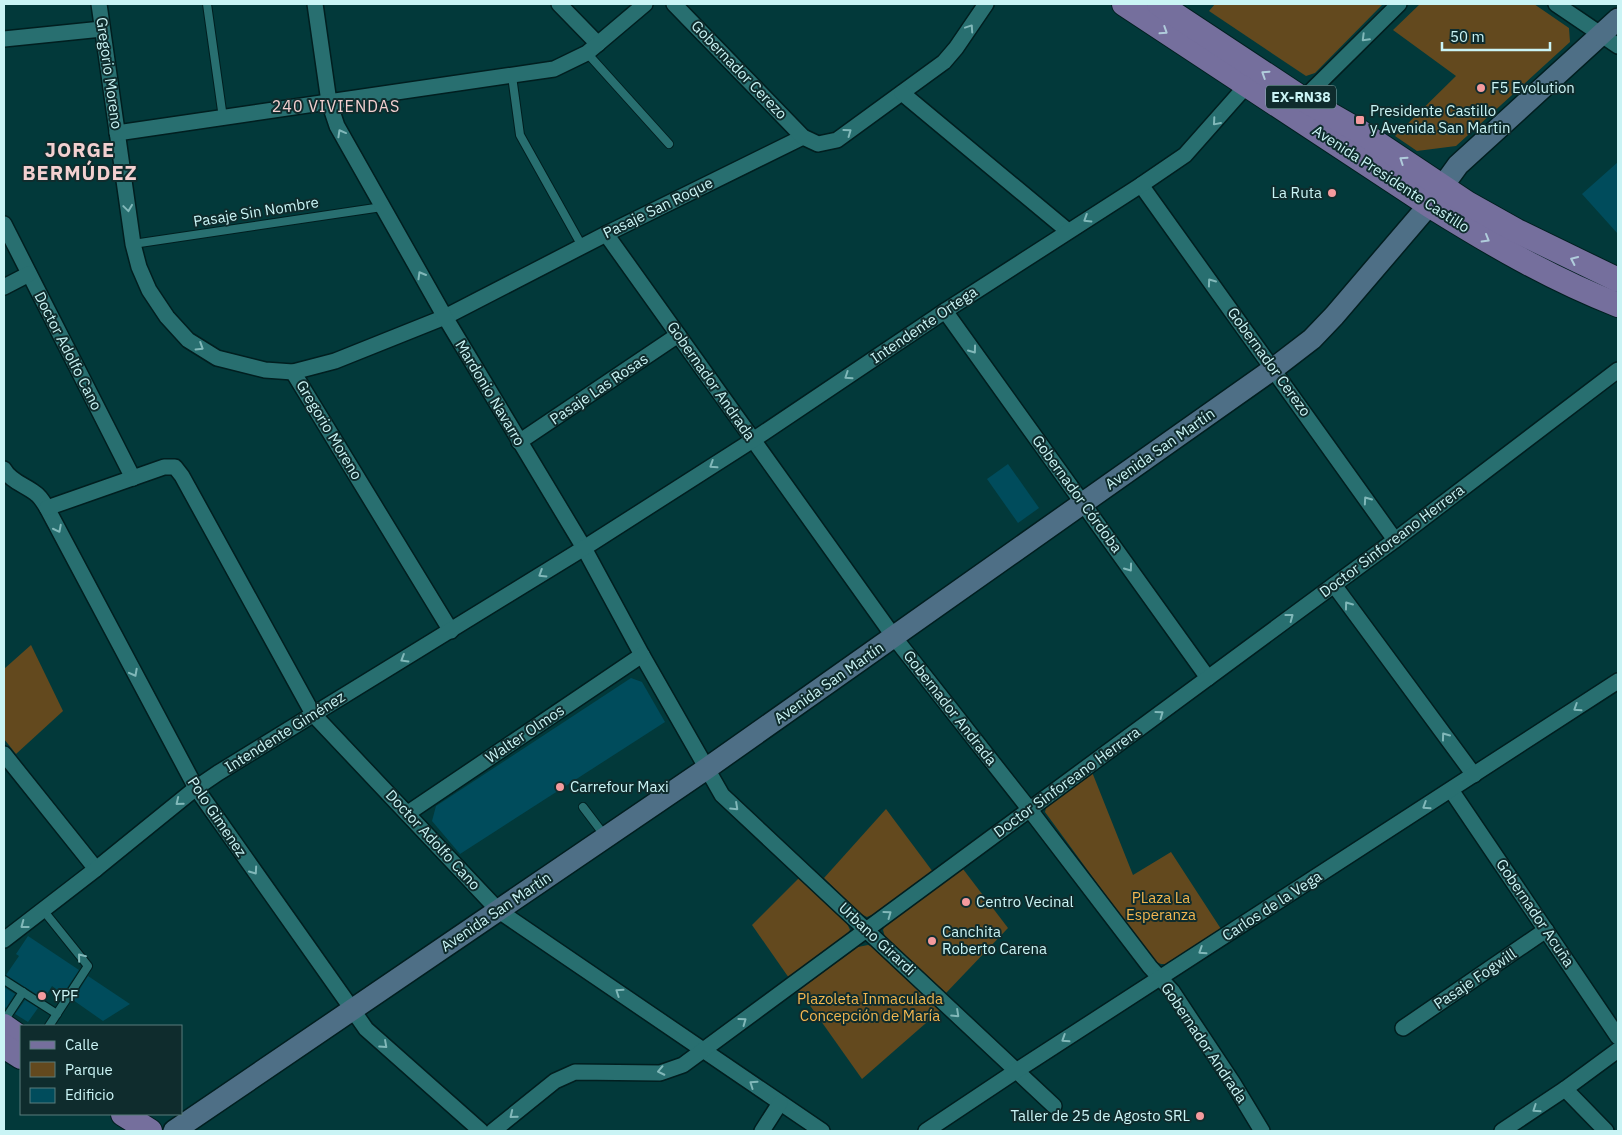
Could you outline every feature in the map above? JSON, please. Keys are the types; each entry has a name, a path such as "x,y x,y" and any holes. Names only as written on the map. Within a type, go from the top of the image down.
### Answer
{"main road":[{"name":"Avenida Presidente Castillo","path":"1124,4 1429,205 1511,254 1562,280 1618,305"},
{"name":"Avenida Presidente Castillo","path":"1160,4 1303,99 1359,130 1444,187 1517,232 1618,280"},
{"path":"1444,187 1469,174 1613,40 1618,18"},
{"name":"Avenida San Martín","path":"174,1131 706,769 1273,368 1312,339 1334,316 1444,187"},
{"path":"4,1026 20,1037"},
{"path":"4,1046 20,1056"},
{"path":"125,1115 150,1131"}],"street":[{"name":"Gregorio Moreno","path":"99,4 133,244 139,267 149,290 167,317 188,340 216,358 265,370 293,372 451,631"},
{"name":"Mardonio Navarro","path":"315,4 329,102 337,126 445,317 584,548 706,769"},
{"path":"559,4 593,48"},
{"path":"118,133 554,69 593,48 645,4"},
{"name":"Gobernador Cerezo","path":"674,4 803,137"},
{"path":"803,137 818,144 837,140 902,93 944,62 956,48 986,4"},
{"path":"1303,99 1399,4"},
{"path":"1556,4 1613,40"},
{"path":"4,39 102,29"},
{"name":"Intendente Ortega","path":"584,548 752,440 945,311 1185,155 1248,85"},
{"path":"902,93 1068,231"},
{"name":"Pasaje San Roque","path":"293,372 335,361 445,317 582,246 803,137"},
{"name":"Gobernador Cerezo","path":"1141,185 1395,540"},
{"name":"Doctor Adolfo Cano","path":"4,224 133,478 164,467 175,467 182,476 313,714 499,911 822,1131"},
{"name":"Gobernador Andrada","path":"606,234 894,637 1172,991 1233,1083 1262,1131"},
{"path":"4,287 29,274"},
{"name":"Gobernador Córdoba","path":"945,311 1208,678"},
{"name":"Pasaje Las Rosas","path":"519,442 678,335"},
{"name":"Doctor Sinforeano Herrera","path":"493,1131 555,1081 575,1072 660,1073 683,1065 1395,540 1618,370"},
{"name":"Polo Gimenez","path":"4,468 6,473 14,480 37,494 47,508 196,788 366,1029 481,1131"},
{"path":"47,508 133,478"},
{"name":"Intendente Giménez","path":"4,940 196,788 584,548"},
{"path":"1334,585 1474,775"},
{"name":"Walter Olmos","path":"408,813 642,655"},
{"name":"Carlos de la Vega","path":"926,1131 1618,681"},
{"path":"4,754 96,869"},
{"name":"Urbano Girardi","path":"706,769 722,795 1054,1106"},
{"name":"Gobernador Acuña","path":"1451,790 1618,1037"},
{"name":"Pasaje Fogwill","path":"1403,1028 1546,930"},
{"path":"1502,1131 1566,1089 1618,1050"},
{"path":"1566,1089 1606,1131"},
{"path":"762,1131 780,1103"}],"lane":[{"path":"208,4 223,118"},
{"path":"593,48 669,144"},
{"path":"512,76 520,135 582,246"},
{"name":"Pasaje Sin Nombre","path":"133,244 382,207"},
{"path":"583,807 606,837"},
{"path":"43,910 88,966 50,1025"},
{"path":"4,980 57,1014"},
{"path":"4,1021 23,992"}],"green space":[{"path":"1215,4 1383,4 1315,73 1306,76 1209,11"},
{"name":"F5 Evolution","path":"1420,4 1534,4 1569,28 1570,42 1456,146 1417,151 1395,136 1456,76 1393,30"},
{"path":"31,645 63,711 16,754 4,739 4,669"},
{"name":"PLaza La Esperanza","path":"1092,772 1133,875 1171,852 1221,929 1167,964 1154,961 1045,812 1047,804"},
{"path":"886,809 933,872 867,917 861,914 824,878"},
{"name":"Plazoleta Inmaculada Concepción de María","path":"963,869 1008,928 946,993 885,937 883,930 886,923"},
{"name":"Plazoleta Inmaculada Concepción de María","path":"799,878 846,921 850,930 845,937 789,978 752,925"},
{"name":"Plazoleta Inmaculada Concepción de María","path":"868,945 876,948 942,1009 862,1079 799,990 858,947"}],"building":[{"path":"1618,162 1618,234 1582,194"},
{"path":"1008,464 1039,508 1018,523 987,479"},
{"path":"631,678 642,682 665,722 460,854 432,821 436,806"},
{"path":"28,936 79,970 63,994 52,986 44,999 6,975 19,956 16,954"},
{"path":"88,976 130,1004 103,1021 73,1000"},
{"path":"4,987 15,994 6,1008 4,1006"},
{"path":"25,1000 38,1008 28,1022 15,1014"}],"place":[{"name":"F5 Evolution","path":"1481,88"},
{"name":"Presidente Castillo y Avenida San Martin","path":"1360,120"},
{"name":"La Ruta","path":"1332,193"},
{"name":"Carrefour Maxi","path":"560,787"},
{"name":"Centro Vecinal","path":"966,902"},
{"name":"Canchita Roberto Carena","path":"932,941"},
{"name":"YPF","path":"42,996"},
{"name":"Taller de 25 de Agosto SRL","path":"1200,1116"}],"district":[{"name":"240 VIVIENDAS","path":"336,106"},
{"name":"JORGE BERMÚDEZ","path":"80,162"}]}
